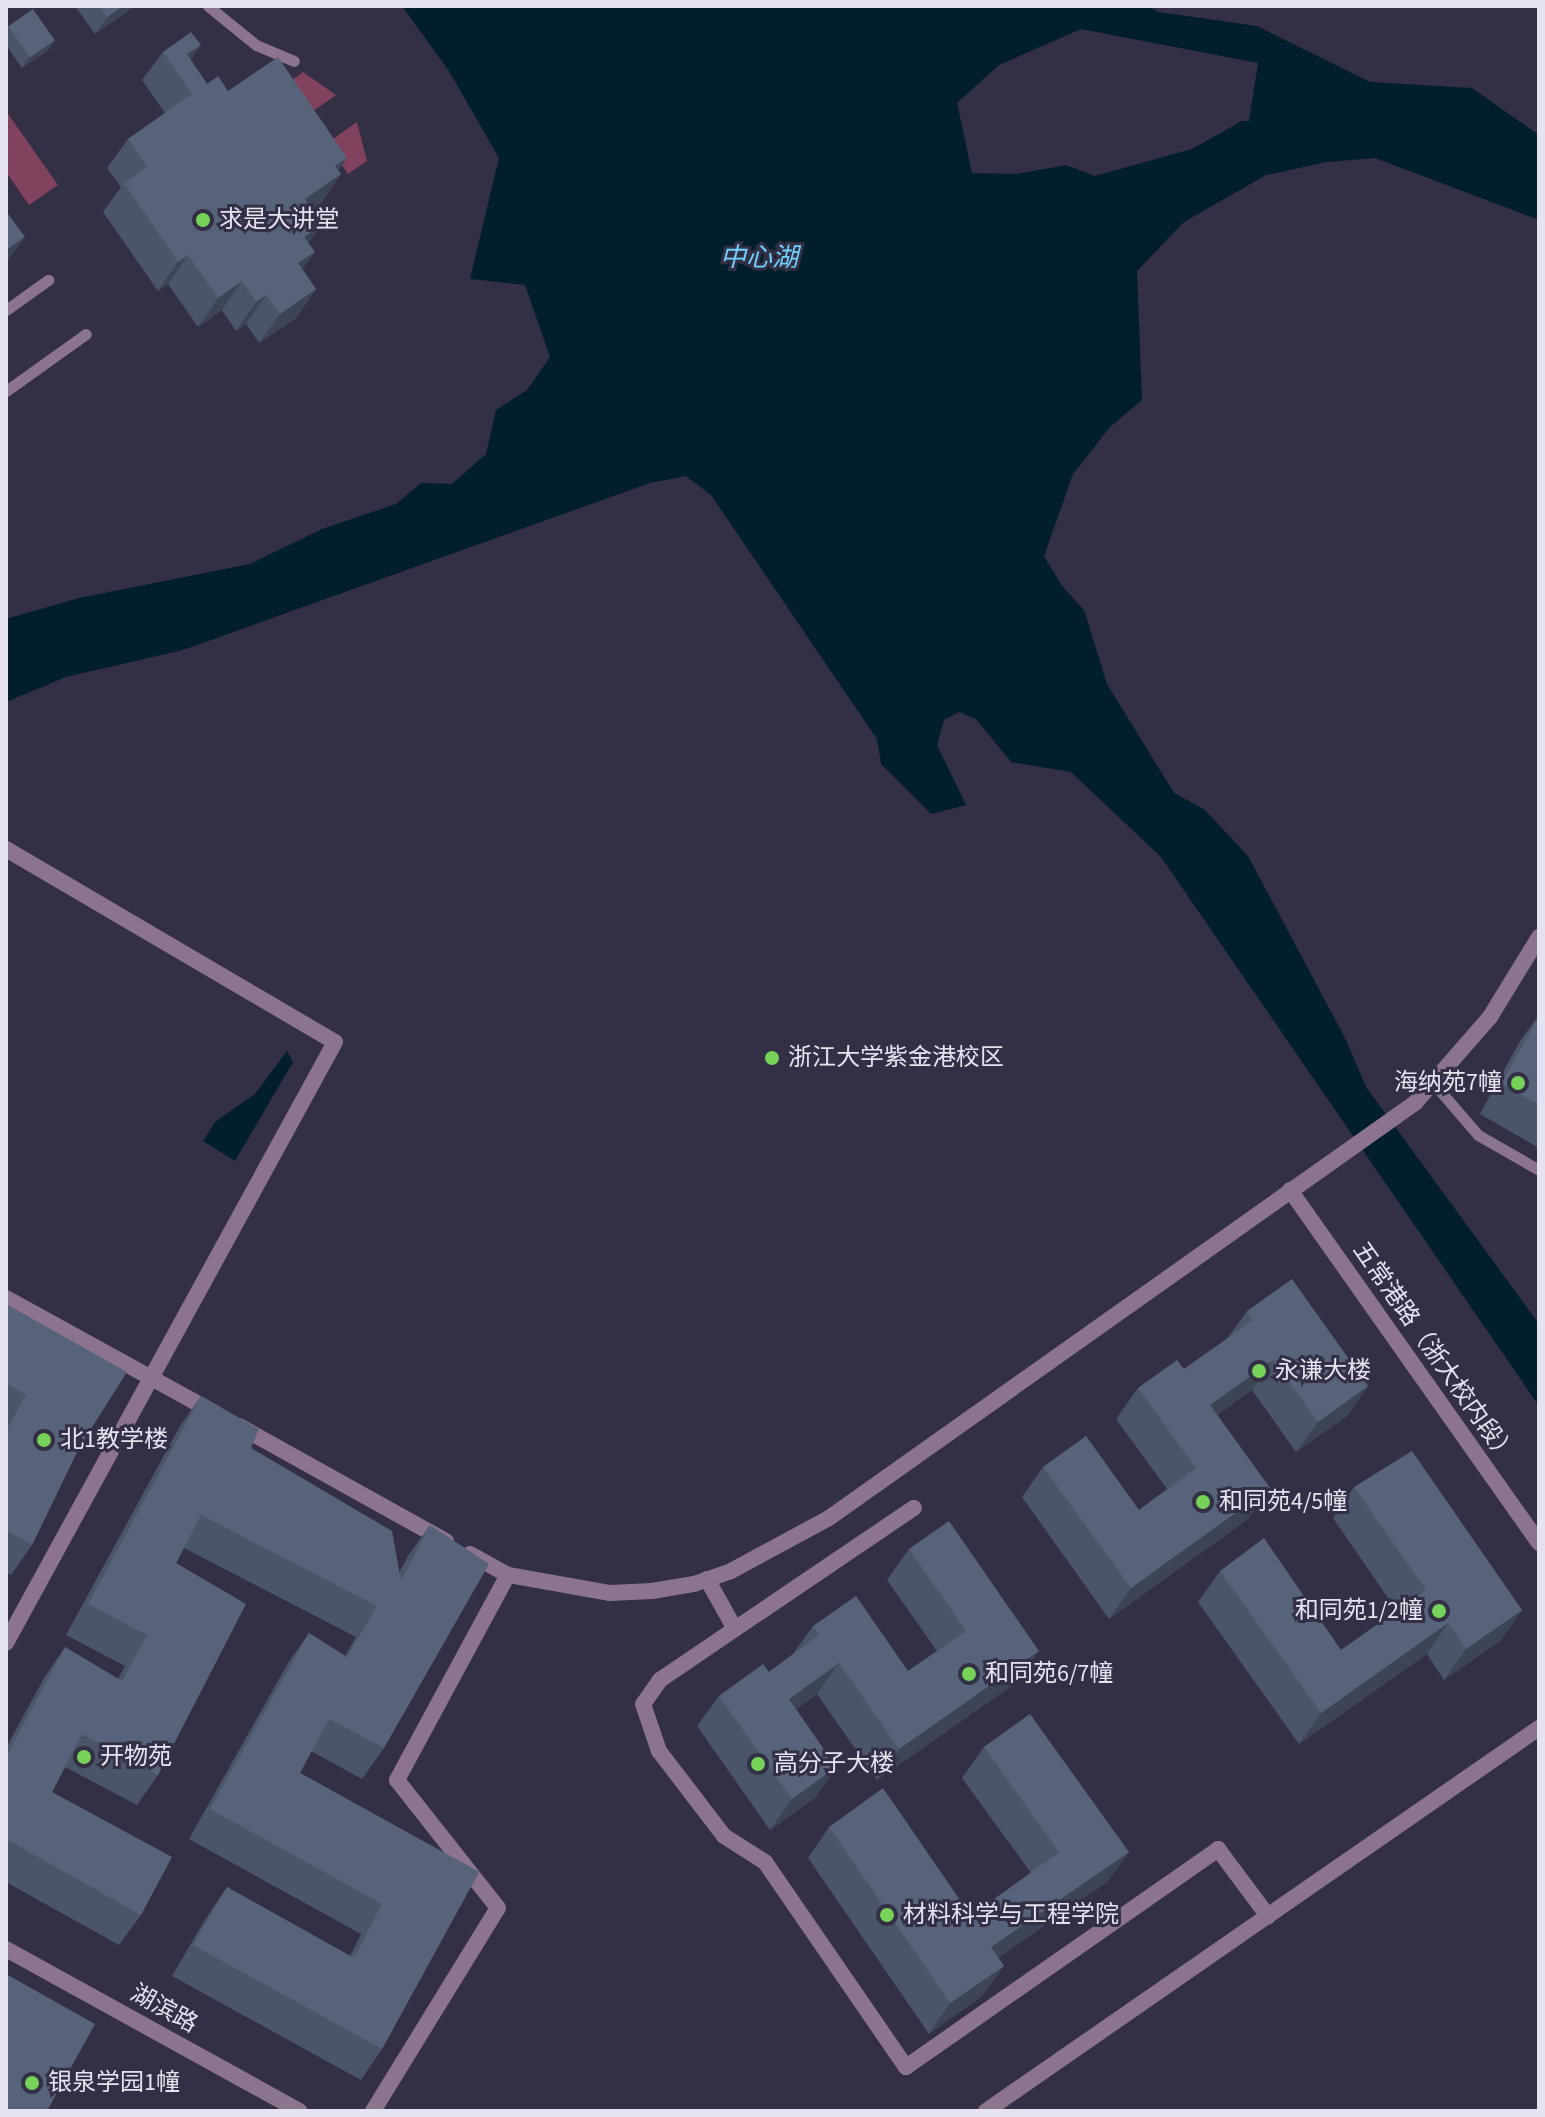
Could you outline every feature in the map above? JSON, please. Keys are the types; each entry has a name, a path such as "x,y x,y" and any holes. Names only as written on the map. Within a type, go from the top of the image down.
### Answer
{"street":[{"path":"6,849 335,1042 6,1643"},
{"path":"6,1298 508,1575 610,1593 652,1591 707,1579 776,1549 829,1518 1415,1103 1435,1085 1490,1017 1539,937"},
{"name":"五常港路（浙大校内段）","path":"1290,1190 1539,1543"},
{"path":"914,1508 660,1680 643,1704 659,1751 724,1836 765,1862 906,2067 1218,1849 1268,1916"},
{"path":"373,2111 498,1908 397,1780 508,1575"},
{"path":"707,1579 735,1629"},
{"path":"986,2111 1539,1728"},
{"name":"湖滨路","path":"6,1949 299,2111"}],"lane":[{"path":"208,6 256,45 294,61"},
{"path":"6,310 48,280"},
{"path":"6,391 86,334"},
{"path":"1435,1085 1478,1135 1539,1170"}],"shaded area":[{"path":"303,72 336,95 309,114 287,84"},
{"path":"6,111 58,185 29,205 6,172"},
{"path":"357,122 367,161 348,174 327,143"}],"water":[{"name":"中心湖","path":"402,6 1148,6 1158,12 1257,26 1370,82 1472,88 1539,135 1539,220 1375,158 1327,162 1266,175 1184,222 1137,271 1142,400 1110,427 1073,474 1044,556 1062,586 1084,610 1107,684 1174,793 1205,810 1248,856 1345,1038 1366,1087 1539,1324 1539,1406 1161,857 1071,772 1011,762 976,719 959,712 944,720 937,745 966,805 931,814 881,764 877,739 711,495 686,476 650,483 183,650 66,677 6,702 6,619 79,598 250,564 322,529 396,504 421,483 452,484 486,454 496,410 527,390 550,357 525,285 470,279 499,158 449,71","holes":["1081,29 1258,63 1249,121 1242,121 1192,149 1095,176 1066,165 1016,174 972,173 957,103 999,65"]},
{"path":"287,1051 293,1062 235,1161 203,1141 215,1122 255,1094"}],"building":[{"path":"99,6 123,6 107,17"},
{"path":"33,9 55,40 30,57 8,26"},
{"name":"求是大讲堂","path":"191,32 201,45 187,54 207,84 218,76 228,91 278,57 347,158 335,166 341,174 305,199 322,224 304,237 315,252 298,263 316,289 280,314 266,295 256,302 242,281 218,298 188,255 178,262 124,183 147,167 128,139 192,94 163,52"},
{"path":"6,211 25,237 6,250"},
{"path":"1539,1016 1539,1105 1501,1084"},
{"path":"1292,1279 1368,1386 1318,1422 1273,1360 1210,1405 1270,1488 1131,1588 1043,1467 1086,1436 1139,1510 1196,1468 1138,1388 1177,1360 1184,1369 1253,1320 1247,1311"},
{"name":"北1教学楼","path":"6,1304 127,1372 79,1448 32,1545 6,1530 6,1431 26,1395 6,1383"},
{"name":"开物苑","path":"201,1396 259,1429 251,1448 392,1531 401,1581 430,1525 489,1564 384,1748 329,1719 300,1773 479,1872 382,2049 193,1945 227,1887 354,1958 382,1904 210,1809 309,1633 347,1657 377,1606 201,1515 176,1563 246,1604 158,1775 82,1734 52,1792 172,1857 141,1915 6,1839 6,1757 65,1647 122,1681 147,1635 88,1604"},
{"path":"1412,1451 1522,1610 1466,1649 1448,1623 1321,1713 1220,1571 1264,1538 1341,1650 1426,1590 1354,1487"},
{"path":"949,1521 1039,1651 899,1749 839,1663 789,1699 836,1767 792,1799 719,1696 763,1664 769,1672 819,1635 813,1626 856,1596 908,1671 966,1631 909,1549"},
{"path":"1030,1714 1129,1852 991,1947 1004,1966 950,2003 829,1827 883,1788 971,1916 1059,1852 984,1747"},
{"path":"6,1974 95,2024 47,2111 6,2111"}],"place":[{"name":"求是大讲堂","path":"203,220"},
{"name":"浙江大学紫金港校区","path":"772,1058"},
{"name":"海纳苑7幢","path":"1518,1083"},
{"name":"永谦大楼","path":"1259,1371"},
{"name":"北1教学楼","path":"44,1440"},
{"name":"和同苑4/5幢","path":"1203,1502"},
{"name":"和同苑1/2幢","path":"1439,1611"},
{"name":"和同苑6/7幢","path":"969,1674"},
{"name":"开物苑","path":"84,1757"},
{"name":"高分子大楼","path":"758,1764"},
{"name":"材料科学与工程学院","path":"887,1915"},
{"name":"银泉学园1幢","path":"32,2083"}]}
